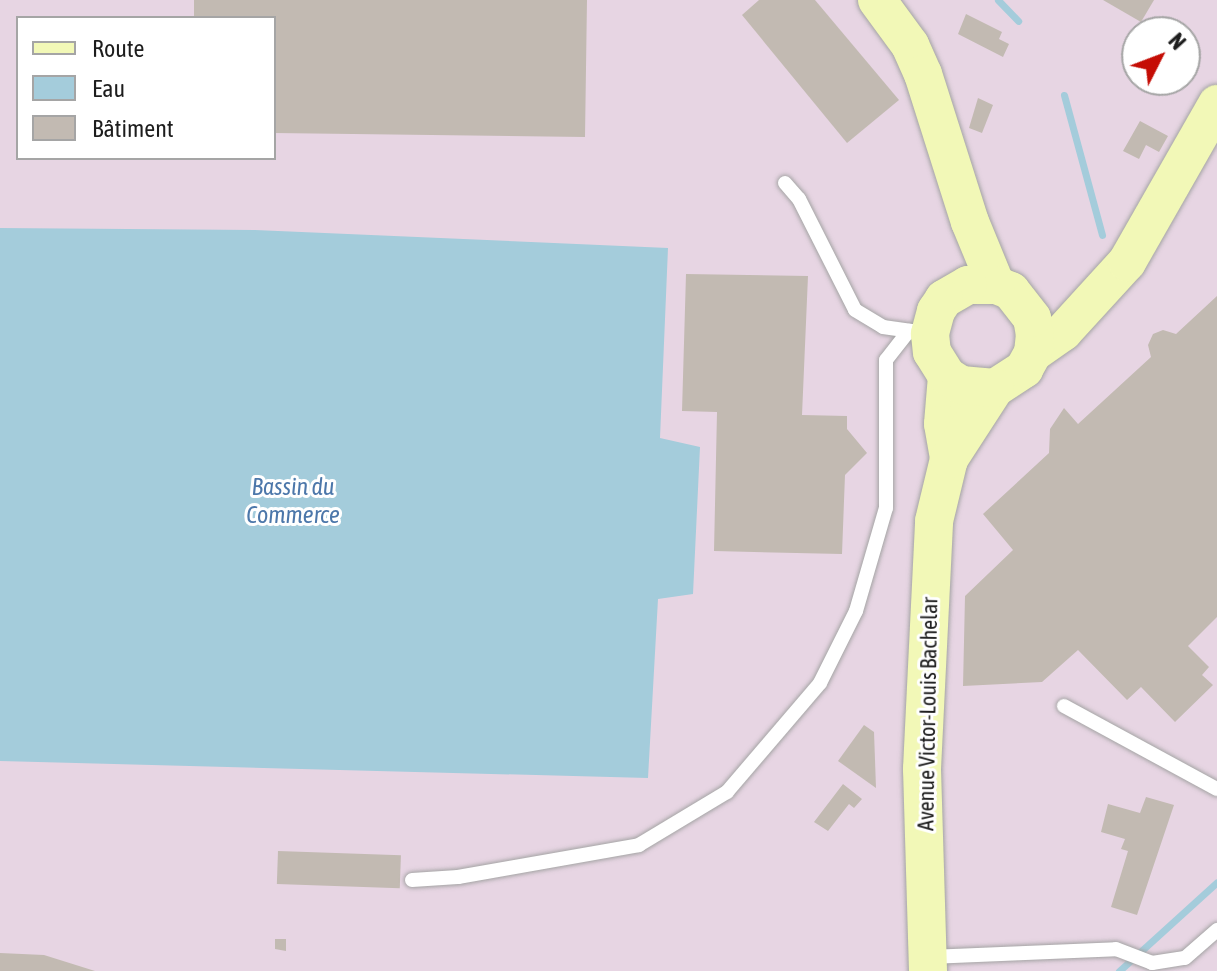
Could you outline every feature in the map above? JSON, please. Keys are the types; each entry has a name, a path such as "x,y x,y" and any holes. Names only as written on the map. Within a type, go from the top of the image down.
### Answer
{"main road":[{"path":"877,0 910,45 923,74 970,222 1009,293 1034,327 1033,353"},
{"path":"923,74 953,229 955,291"},
{"path":"1108,284 1054,305 982,283 955,291 920,332 947,376 961,385 995,388 1024,369 1033,353 1063,332 1108,284 1217,104"},
{"name":"Avenue Victor-Louis Bachelar","path":"947,376 943,424 949,459"},
{"name":"Avenue Victor-Louis Bachelar","path":"928,964 922,769 934,521 949,459 995,388"}],"lane":[{"path":"785,183 799,199 855,310 883,327 920,332"},
{"path":"412,880 458,877 639,845 727,792 820,683 856,611 886,508 886,360 920,332"},
{"path":"1064,706 1217,789"},
{"path":"928,964 1116,949 1152,963 1185,958 1217,930"}],"shaded area":[{"path":"0,0 1217,0 1217,971 0,971"}],"water":[{"name":"Bassin du Commerce","path":"0,228 255,230 668,248 660,438 700,447 693,594 658,599 648,778 0,761"}],"building":[{"path":"194,0 587,0 585,137 276,133 276,16 194,16"},
{"path":"759,0 815,0 899,100 847,143 742,15"},
{"path":"1103,0 1154,0 1145,16 1131,16"},
{"path":"966,14 1002,32 999,39 1009,44 1003,57 958,34"},
{"path":"978,98 993,105 982,133 969,128"},
{"path":"1140,121 1168,136 1159,152 1146,145 1139,159 1123,151"},
{"path":"686,274 808,276 802,415 847,416 847,429 867,453 845,475 842,554 714,551 717,412 682,411"},
{"path":"1217,296 1217,617 1188,646 1209,667 1202,675 1213,685 1175,722 1141,687 1127,700 1078,650 1042,682 963,686 965,596 1013,550 983,514 1049,453 1050,429 1064,408 1078,424 1151,357 1148,345 1153,334 1163,330 1176,334"},
{"path":"864,725 874,732 876,788 838,761"},
{"path":"843,784 862,799 854,808 849,804 828,831 814,822"},
{"path":"1146,797 1174,805 1137,915 1111,907 1128,851 1121,849 1125,839 1101,832 1108,804 1140,813"},
{"path":"278,851 401,855 400,888 277,884"},
{"path":"275,939 286,939 286,951 275,949"},
{"path":"0,953 44,955 95,971 0,971"}],"waterway":[{"path":"998,0 1018,21"},
{"path":"1064,95 1102,235"},
{"path":"1119,971 1217,882"}]}
